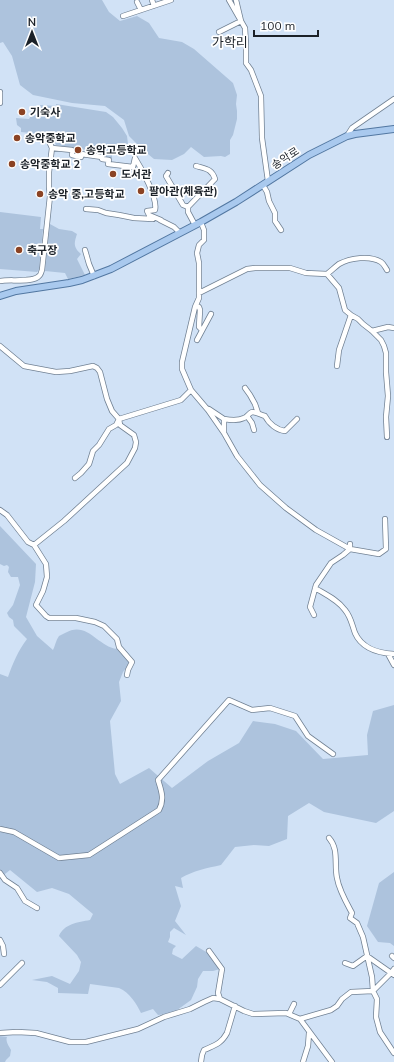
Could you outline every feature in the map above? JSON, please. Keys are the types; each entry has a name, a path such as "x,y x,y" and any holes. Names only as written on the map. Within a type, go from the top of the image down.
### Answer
{"main road":[{"name":"송악로","path":"0,296 16,291 69,283 94,276 198,225 308,155 347,136 394,130"},
{"path":"0,299 86,281 128,263 264,187 310,156 348,138 394,130"}],"street":[{"path":"152,0 154,6"},
{"path":"122,16 171,0"},
{"path":"229,0 245,28 246,63 251,70 261,96 262,138 268,181"},
{"path":"236,0 241,21"},
{"path":"137,2 141,10"},
{"path":"219,32 241,21"},
{"path":"0,92 0,103"},
{"path":"347,136 352,128 394,99"},
{"path":"0,281 35,278 38,277 42,270 50,196 48,187 52,148 46,136"},
{"path":"52,148 72,150 72,155 77,156 81,156 82,154 102,156 102,159 109,160 108,164 133,167 136,158 144,172 153,194 156,207 155,210 147,211 149,215 174,227 180,233"},
{"path":"188,207 216,179 210,171 196,166"},
{"path":"168,173 166,176 177,196 183,205 188,207"},
{"path":"264,187 267,192 268,201 275,213 275,221 281,230"},
{"path":"188,207 188,212 204,230 204,240 199,245 197,253 199,263 199,298 182,362 182,369 191,390 206,407 224,433 237,456 260,485 286,508 316,530 350,547 379,554 386,549 385,519"},
{"path":"86,209 98,210 134,218 161,220"},
{"path":"85,250 94,276"},
{"path":"199,293 247,269 255,268 290,268 306,273 327,274 339,264 355,259 368,258 381,262 387,270"},
{"path":"327,274 339,288 346,310 372,330 384,346 386,353 388,396 386,417 387,437"},
{"path":"196,305 200,310 199,326 202,330"},
{"path":"197,340 211,314"},
{"path":"337,366 339,350 351,315"},
{"path":"372,330 388,327 394,328"},
{"path":"0,346 24,366 56,372 70,371 93,366 97,368 100,372 106,400 112,411 119,419 120,425 134,436 136,442 135,448 127,463 64,521 34,545"},
{"path":"245,388 250,394 258,413"},
{"path":"75,478 82,473 89,464 93,451 100,445 109,429 116,425 119,419 181,400 191,390"},
{"path":"206,407 224,419 230,420 239,420 250,413 258,413 265,416 268,421 285,431 297,419"},
{"path":"247,416 252,423 254,430"},
{"path":"224,419 224,433"},
{"path":"0,510 6,515 28,542 34,545 46,564 47,577 43,591 36,604 49,618 76,618 95,622 104,626 118,639 119,647 132,662 127,676"},
{"path":"314,615 310,607 315,588 331,562 344,555 350,547"},
{"path":"315,588 332,598 345,609 360,643 374,651 391,654 394,666"},
{"path":"0,829 14,832 59,858 89,856 159,810 162,805 163,797 158,780 229,700 252,710 270,708 295,716 308,736 333,754"},
{"path":"329,838 333,842 335,848 337,879 352,913 350,918 357,923 363,937 372,977 373,991 377,998 376,1017 380,1032 394,1053"},
{"path":"0,873 5,880 17,888 25,901 37,908"},
{"path":"0,940 3,946 4,954"},
{"path":"209,951 222,969 218,993 220,998"},
{"path":"345,963 353,966 367,956"},
{"path":"300,1019 331,1010 337,1006 342,998 351,992 373,991 393,973 367,956"},
{"path":"0,985 22,963"},
{"path":"0,1033 36,1033 70,1042 86,1042 138,1029 164,1017 190,1009 213,998 220,998 253,1014 289,1014 300,1019 332,1062"},
{"path":"289,1014 294,1004"},
{"path":"201,1062 204,1050 216,1045 225,1037 235,1006"},
{"path":"303,1062 308,1046 309,1033"}],"shaded area":[{"path":"0,0 102,0 109,12 120,21 137,16 149,23 159,38 182,42 194,49 233,83 237,95 237,119 233,135 230,140 230,154 225,157 204,157 191,147 184,154 172,160 154,159 129,136 124,120 105,106 72,103 33,95 20,85 12,56 3,42 0,43"},
{"path":"56,104 106,112 113,117 127,136 128,144 125,154 112,153 112,158 104,158 104,153 56,145 54,140 49,135 21,132 21,128 17,125 16,118 29,119 32,114 32,109 39,110 40,105 56,106"},
{"path":"0,212 41,217 40,229 43,229 39,270 37,272 0,269"},
{"path":"50,224 59,229 72,231 77,234 75,245 81,254 77,259 85,275 68,279 65,273 45,271"},
{"path":"0,526 36,564 35,582 26,617 37,636 53,650 59,636 73,630 80,630 92,635 110,647 117,649 130,663 123,672 119,682 121,701 110,721 115,774 120,784 149,768 172,788 208,761 239,743 253,721 275,724 296,731 323,759 368,755 367,735 373,711 394,705 394,811 376,823 324,812 309,803 288,816 287,839 269,846 254,845 235,847 221,865 195,872 181,878 183,888 175,886 181,906 175,921 186,935 174,928 170,932 168,942 176,946 173,949 172,954 182,959 196,946 208,953 220,969 203,971 198,979 197,987 191,1000 173,1013 158,1015 153,1009 141,1013 129,995 119,988 90,984 88,994 58,993 58,988 47,982 32,980 52,976 70,984 79,971 81,962 77,955 59,936 68,926 90,920 93,914 69,894 52,888 37,892 10,870 0,878 0,674 8,677 16,657 27,639 14,626 13,620 7,613 13,605 20,585 18,577 11,577 8,572 9,567 7,565 4,566 0,564"},
{"path":"394,872 394,946 390,943 378,942 367,926 379,883"},
{"path":"0,1036 7,1037 7,1042 11,1050 10,1056 5,1062 0,1062"}],"place":[{"name":"기숙사","path":"22,112"},
{"name":"송악중학교","path":"17,138"},
{"name":"송악고등학교","path":"78,150"},
{"name":"송악중학교 2","path":"12,164"},
{"name":"도서관","path":"113,174"},
{"name":"팔아관(체육관)","path":"141,191"},
{"name":"송악 중,고등학교","path":"40,194"},
{"name":"축구장","path":"19,250"}],"district":[{"name":"가학리","path":"230,42"}]}
